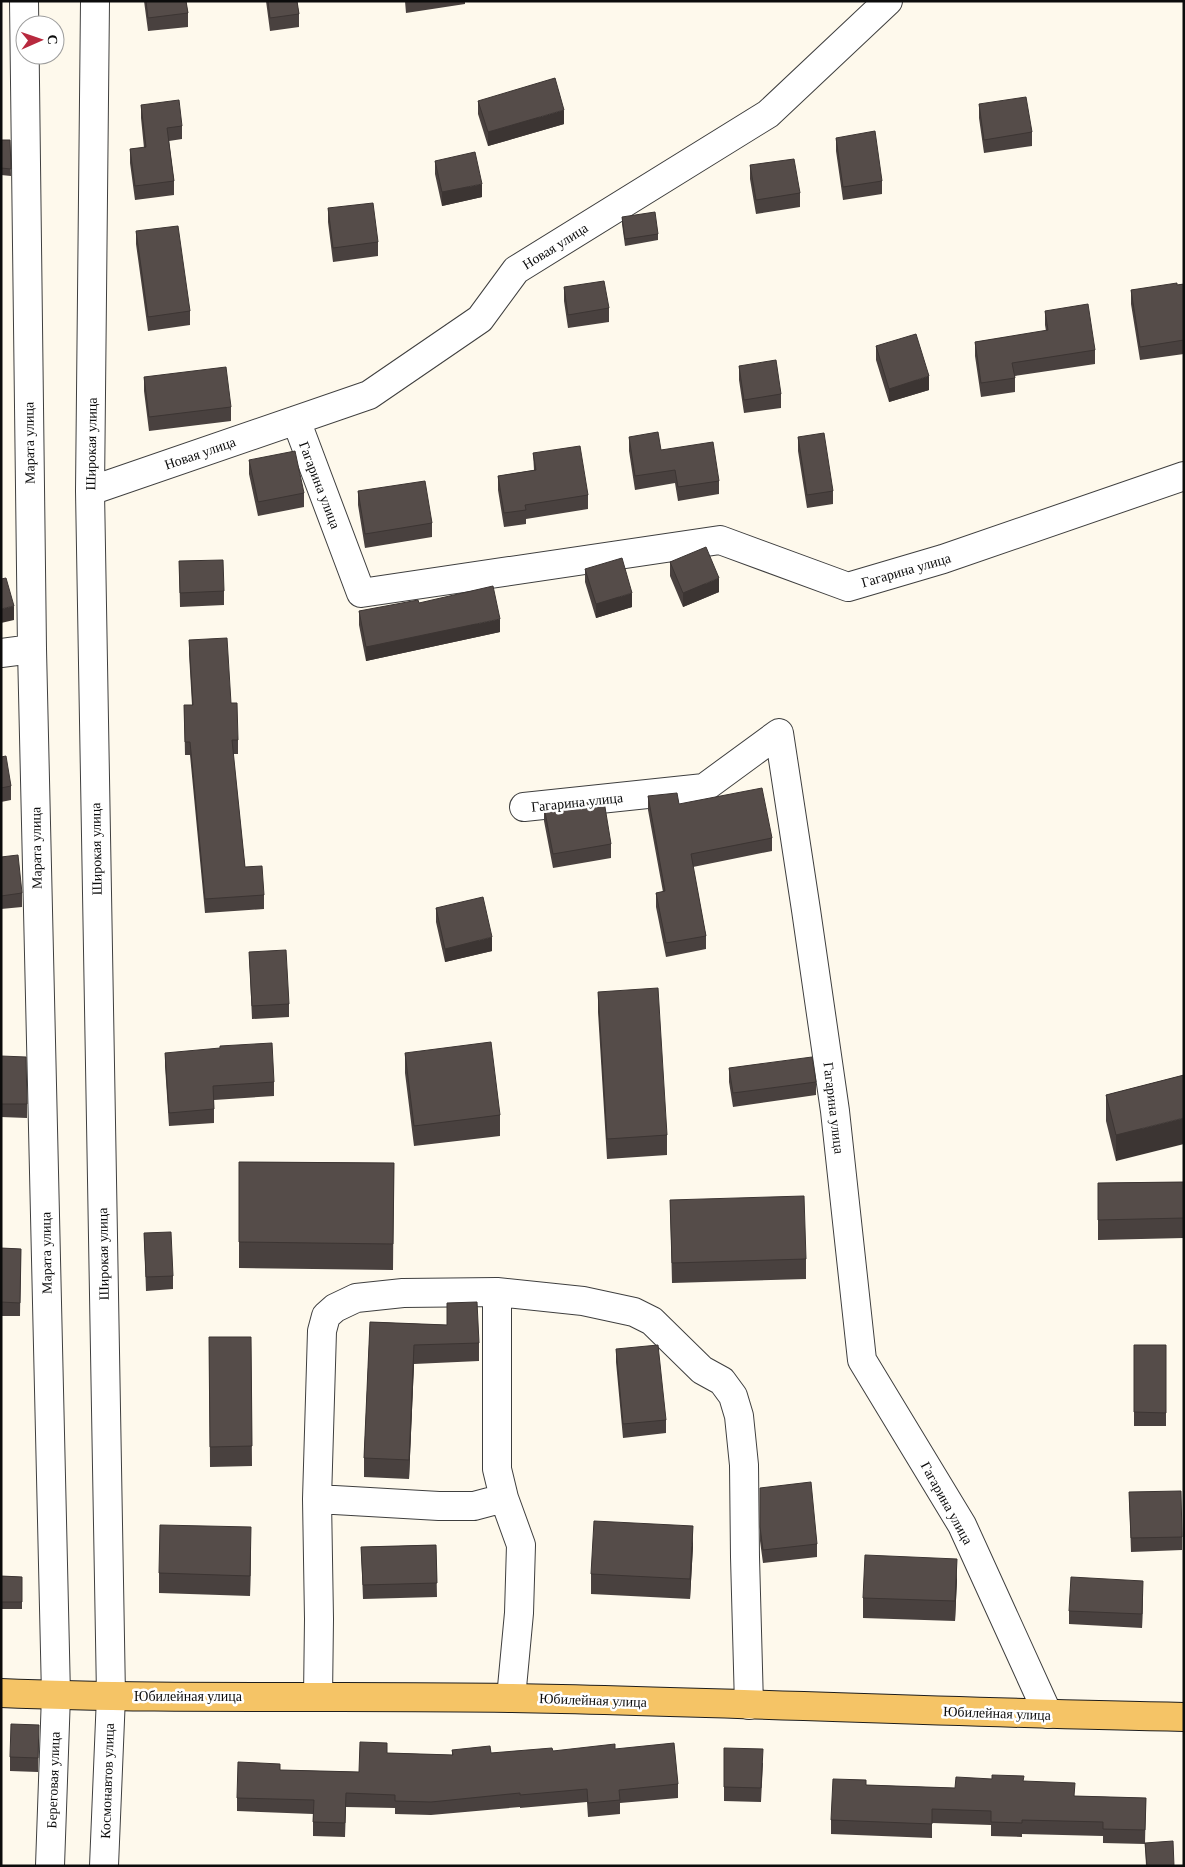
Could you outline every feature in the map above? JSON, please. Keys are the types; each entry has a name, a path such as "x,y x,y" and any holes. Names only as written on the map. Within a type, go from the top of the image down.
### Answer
{"main road":[{"name":"Юбилейная улица","path":"1,1693 111,1696 511,1698 1184,1717"}],"street":[{"name":"Марата улица","path":"24,1 32,649 56,1695"},
{"name":"Широкая улица","path":"95,1 90,491 111,1696"},
{"name":"Новая улица","path":"90,491 369,395 480,319 516,270 768,114 888,1"},
{"name":"Гагарина улица","path":"296,420 361,593 720,540 848,587 943,559 1184,476"},
{"path":"1,653 32,649"},
{"name":"Гагарина улица","path":"524,807 704,788 778,733 835,1111 862,1360 962,1525 1048,1714"},
{"path":"318,1697 317,1499 322,1331 326,1316 335,1308 356,1298 403,1292 497,1292 583,1300 634,1312 652,1321 702,1370 722,1382 733,1396 739,1416 744,1464 744,1557 749,1705"},
{"path":"497,1292 497,1469 504,1498 521,1545 519,1613 511,1698"},
{"path":"317,1499 439,1506 474,1506 504,1498"},
{"name":"Береговая улица","path":"50,1866 56,1695"},
{"name":"Космонавтов улица","path":"104,1866 111,1696"}],"building":[{"path":"146,1 186,1 188,13 148,18"},
{"path":"268,1 297,1 299,14 270,18"},
{"path":"555,78 564,110 488,132 478,101"},
{"path":"1026,97 1032,132 984,140 979,104"},
{"path":"179,100 182,126 167,128 174,181 135,186 130,149 146,147 141,105"},
{"path":"875,131 882,181 843,187 836,138"},
{"path":"1,140 10,140 11,169 1,168"},
{"path":"475,152 482,184 442,192 435,161"},
{"path":"794,159 800,193 756,200 750,165"},
{"path":"373,203 378,242 333,248 328,208"},
{"path":"655,212 658,234 625,239 622,217"},
{"path":"178,226 190,311 148,317 136,231"},
{"path":"604,281 609,308 568,315 564,287"},
{"path":"1177,283 1177,285 1184,284 1184,340 1140,347 1131,290"},
{"path":"1088,304 1095,350 1012,363 1015,378 981,383 975,342 1048,330 1045,311"},
{"path":"916,334 929,376 889,389 876,346"},
{"path":"776,360 781,394 744,400 739,366"},
{"path":"226,367 231,407 149,417 144,377"},
{"path":"658,432 661,450 713,442 719,481 678,487 675,470 635,476 629,437"},
{"path":"824,433 833,491 807,495 798,437"},
{"path":"580,446 588,495 525,505 526,510 504,513 498,476 536,470 533,453"},
{"path":"295,451 304,493 258,502 249,460"},
{"path":"425,481 432,523 365,534 358,491"},
{"path":"706,547 719,578 683,593 670,562"},
{"path":"622,558 632,593 596,604 585,569"},
{"path":"223,560 224,591 180,593 179,561"},
{"path":"6,578 14,606 1,609 1,579"},
{"path":"493,586 500,619 366,647 359,611 418,600 419,603"},
{"path":"227,638 231,703 237,703 238,740 232,740 245,867 262,866 264,895 205,899 190,742 185,742 184,705 193,705 189,640"},
{"path":"6,756 11,786 1,788 1,757"},
{"path":"762,788 772,838 691,854 706,936 666,943 656,893 665,891 648,796 677,793 679,804"},
{"path":"604,801 611,844 553,854 544,807"},
{"path":"18,855 22,893 1,896 1,857"},
{"path":"483,897 492,937 445,949 436,908"},
{"path":"286,950 289,1004 252,1006 249,952"},
{"path":"658,988 667,1135 607,1139 598,992"},
{"path":"491,1042 500,1115 414,1126 405,1053"},
{"path":"272,1043 274,1082 213,1086 214,1109 169,1113 165,1053 220,1048 220,1046"},
{"path":"1,1056 26,1057 27,1104 1,1104"},
{"path":"812,1057 816,1082 733,1093 729,1068"},
{"path":"1184,1075 1184,1118 1116,1135 1106,1095"},
{"path":"239,1162 394,1163 393,1244 239,1242"},
{"path":"1184,1182 1184,1218 1098,1220 1098,1183"},
{"path":"804,1196 806,1259 672,1263 670,1200"},
{"path":"171,1232 173,1276 146,1277 144,1233"},
{"path":"1,1248 21,1249 20,1303 1,1302"},
{"path":"477,1302 479,1343 414,1345 409,1460 364,1458 370,1322 447,1325 447,1303"},
{"path":"209,1337 251,1337 252,1446 210,1447"},
{"path":"658,1345 666,1420 623,1424 616,1349"},
{"path":"1134,1345 1166,1345 1166,1413 1134,1412"},
{"path":"811,1482 817,1544 763,1550 760,1527 760,1488"},
{"path":"1181,1491 1182,1537 1131,1538 1129,1492"},
{"path":"594,1521 693,1526 690,1579 591,1574"},
{"path":"160,1525 251,1527 250,1576 159,1573"},
{"path":"436,1545 437,1583 363,1585 361,1547"},
{"path":"865,1555 957,1559 955,1601 863,1598"},
{"path":"1,1576 22,1577 22,1602 1,1602"},
{"path":"1071,1577 1143,1581 1142,1614 1069,1611"},
{"path":"11,1724 39,1725 38,1758 10,1757"},
{"path":"360,1742 387,1743 387,1753 453,1755 452,1750 490,1746 491,1753 552,1748 553,1751 615,1744 615,1749 674,1743 678,1784 619,1790 620,1800 588,1803 587,1789 520,1795 520,1793 431,1802 395,1801 395,1795 346,1793 345,1823 313,1822 314,1800 237,1798 238,1762 280,1764 280,1770 359,1772"},
{"path":"724,1748 763,1749 761,1788 724,1787"},
{"path":"992,1775 1024,1776 1023,1781 1075,1783 1074,1796 1146,1798 1145,1830 1103,1829 1103,1822 1022,1820 1022,1823 991,1822 991,1811 932,1809 932,1824 831,1820 833,1779 866,1780 866,1785 955,1788 956,1777 992,1779"},
{"path":"1173,1841 1174,1866 1147,1866 1145,1843"}]}
